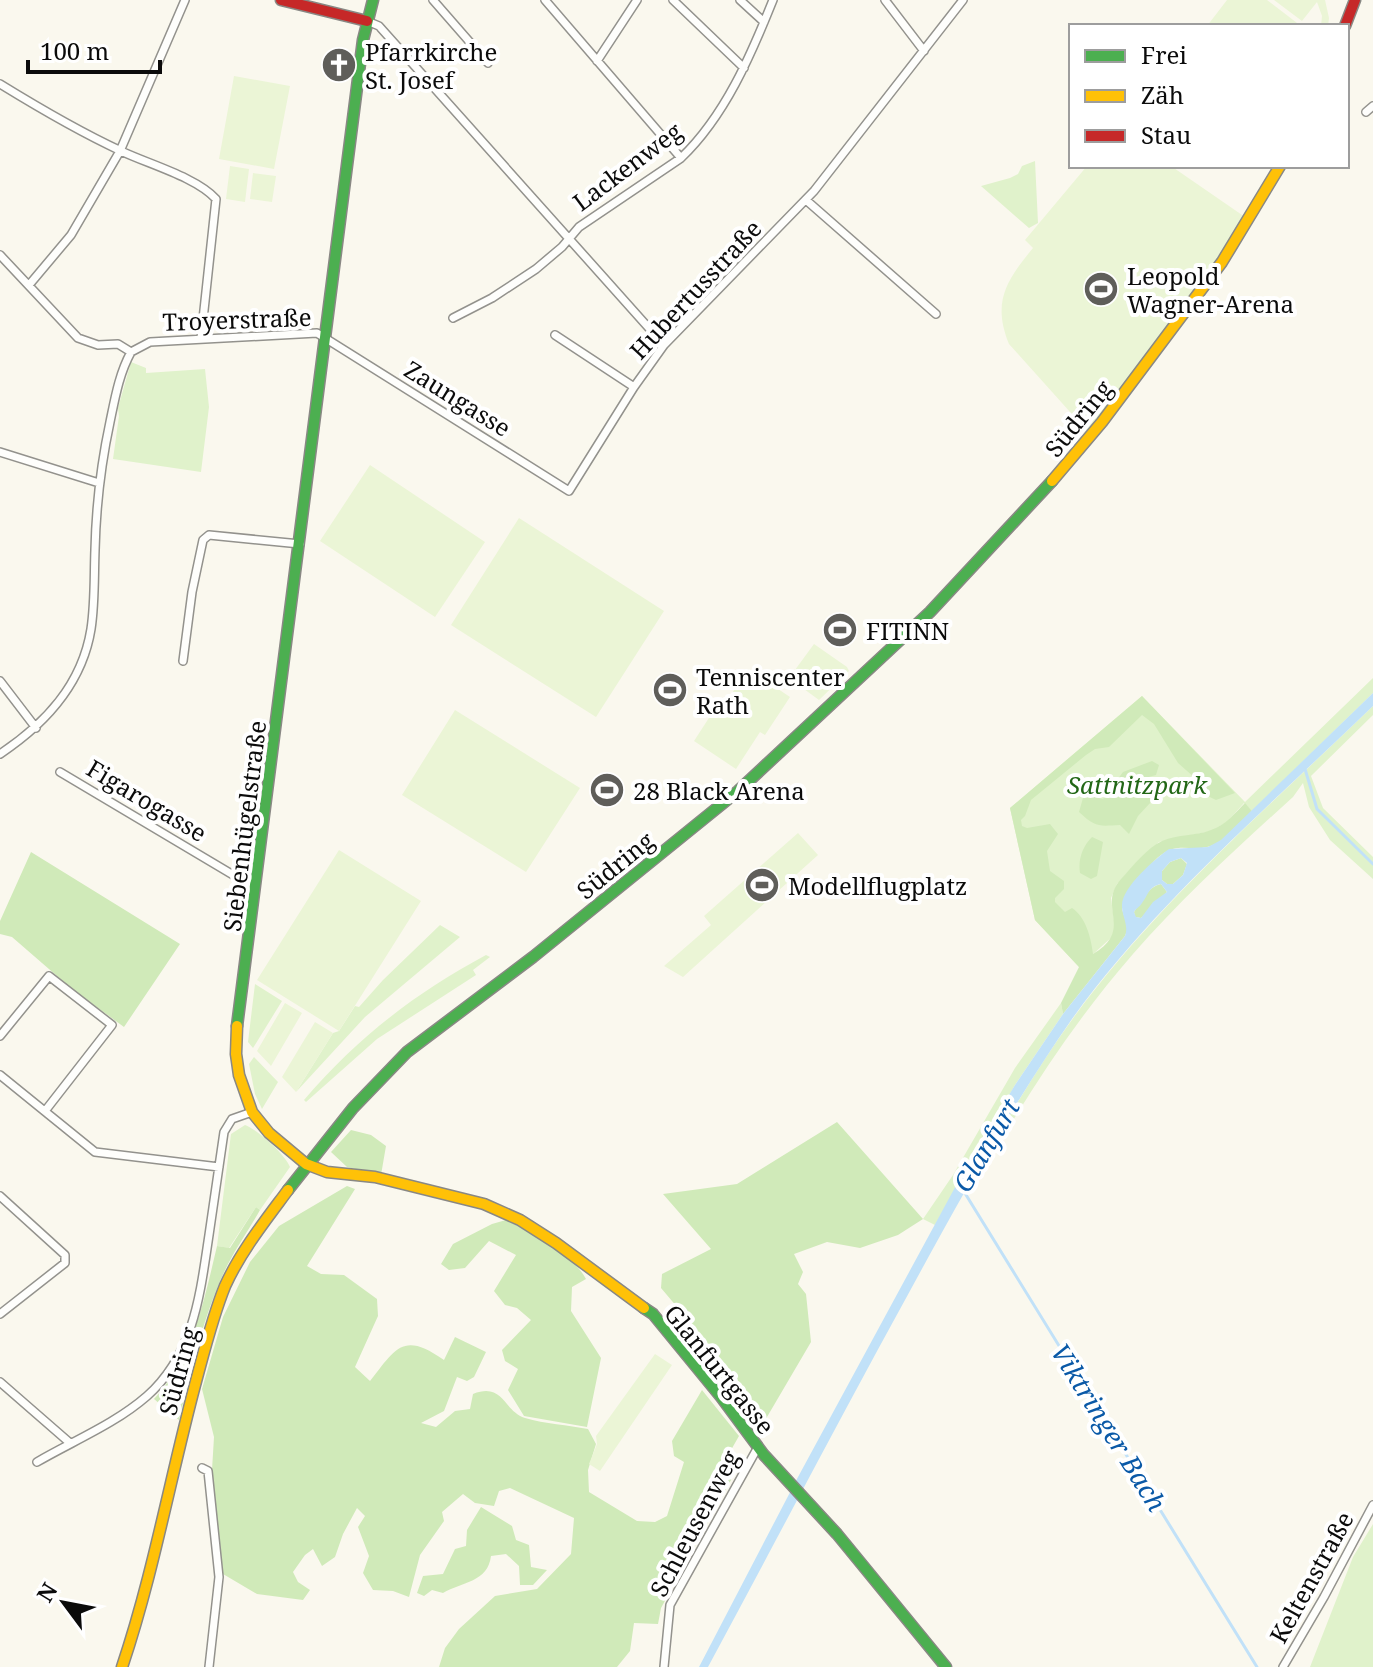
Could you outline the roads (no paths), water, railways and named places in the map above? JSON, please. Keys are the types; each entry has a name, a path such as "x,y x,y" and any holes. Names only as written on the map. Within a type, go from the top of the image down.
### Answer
{"street":[{"path":"29,285 71,235 120,151 185,0"},
{"path":"281,0 379,26 664,345"},
{"name":"Siebenhügelstraße","path":"306,1164 269,1133 252,1112 239,1075 236,1044 367,21 373,0"},
{"path":"433,0 488,63"},
{"path":"545,0 681,158"},
{"path":"597,61 637,0"},
{"path":"673,0 744,68"},
{"path":"740,0 764,22"},
{"name":"Lackenweg","path":"453,318 492,298 536,269 579,227 681,158 703,134 744,68 773,0"},
{"path":"885,0 924,51"},
{"name":"Hubertusstraße","path":"569,491 664,345 806,200 963,0"},
{"path":"1346,24 1355,0"},
{"path":"0,84 120,151 189,181 216,199 201,338"},
{"path":"1366,112 1373,106"},
{"name":"Südring","path":"122,1667 136,1626 185,1422 225,1287 242,1253 306,1164 353,1108 407,1052 533,957 738,791 930,612 1026,511 1102,422 1222,262 1251,219 1279,168"},
{"path":"806,200 936,314"},
{"name":"Troyerstraße","path":"0,255 78,338 98,345 118,344 131,352 150,342 201,338 317,333 326,338"},
{"path":"555,335 634,387"},
{"name":"Zaungasse","path":"326,338 569,491"},
{"path":"0,754 36,728 66,692 86,649 93,612 99,483 118,386 131,352"},
{"path":"0,452 99,483"},
{"path":"183,661 203,540 209,535 300,544"},
{"path":"0,681 36,728"},
{"name":"Figarogasse","path":"60,772 255,888"},
{"path":"0,1036 49,976 112,1025 45,1111"},
{"path":"0,1075 95,1152 219,1167"},
{"path":"37,1462 131,1409 163,1380 179,1357 197,1308 227,1125 232,1119 252,1112"},
{"name":"Glanfurtgasse","path":"306,1164 327,1172 375,1177 484,1204 520,1220 556,1243 653,1314 758,1447 837,1534 946,1667"},
{"path":"0,1196 65,1255 65,1263 0,1314"},
{"path":"0,1382 70,1443"},
{"name":"Schleusenweg","path":"664,1667 668,1654 670,1605 758,1447"},
{"path":"202,1468 208,1471 219,1577 209,1667"},
{"name":"Keltenstraße","path":"1283,1667 1373,1505"}],"water":[{"name":"Glanfurt","path":"1373,693 1373,706 1177,895 1105,976 1072,1019 1008,1118 949,1220 708,1667 699,1667 972,1156 1063,1014 1125,936 1122,906 1127,891 1169,849 1208,847 1221,840","holes":["1181,858 1187,863 1183,875 1173,884 1167,884 1162,880 1162,871 1170,862","1161,884 1167,892 1153,902 1141,918 1136,917 1134,912 1149,891"]}],"waterway":[{"path":"1305,769 1317,809 1373,864"},
{"name":"Viktringer Bach","path":"963,1190 1257,1667"}],"place":[{"name":"Pfarrkirche St. Josef","path":"339,65"},
{"name":"Leopold Wagner-Arena","path":"1101,289"},
{"name":"FITINN","path":"840,630"},
{"name":"Tenniscenter Rath","path":"670,690"},
{"name":"28 Black Arena","path":"607,790"},
{"name":"Modellflugplatz","path":"762,885"}],"park label":[{"name":"Sattnitzpark","path":"1137,784"}]}
